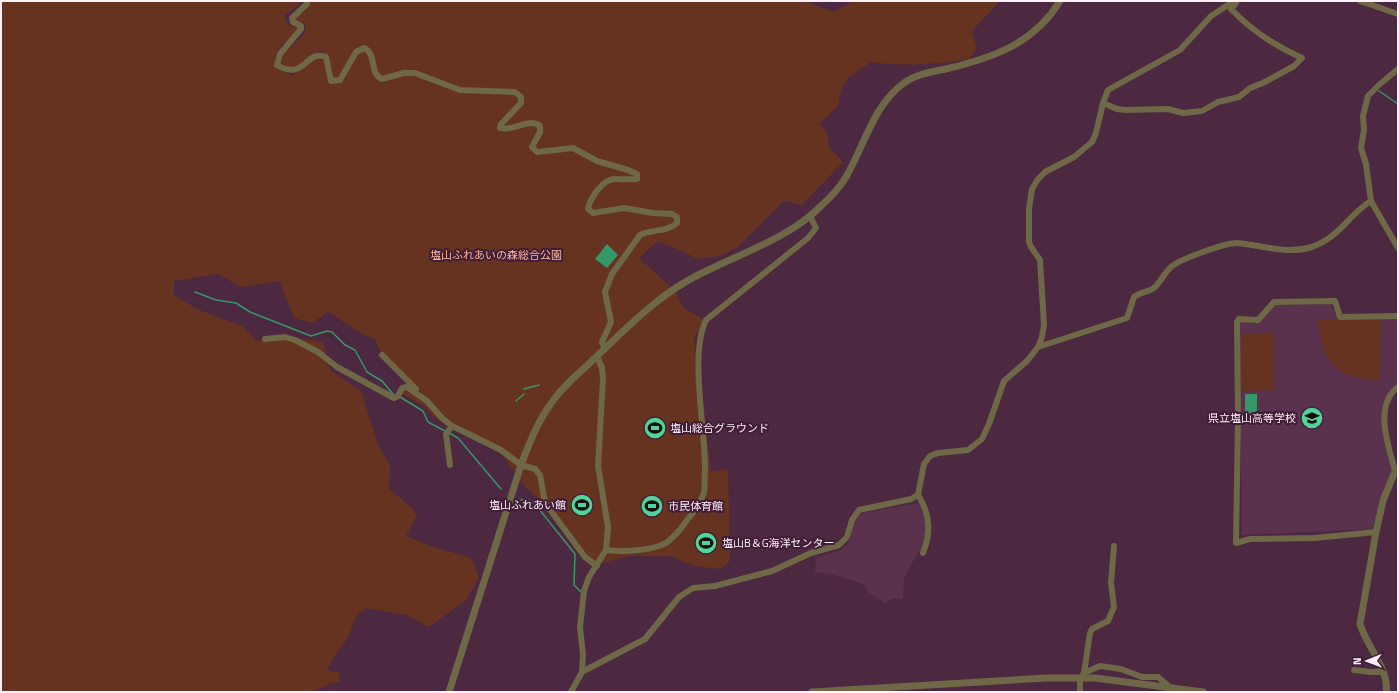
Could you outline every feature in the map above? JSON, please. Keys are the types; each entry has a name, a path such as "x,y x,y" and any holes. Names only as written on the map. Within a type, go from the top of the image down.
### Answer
{"street":[{"path":"307,1 307,4 292,18 293,22 301,26 301,29 278,58 278,65 287,71 296,70 313,57 323,55 326,57 332,81 340,80 356,52 364,48 370,53 376,74 382,79 404,73 415,73 460,90 515,92 520,97 521,103 501,124 500,128 507,129 530,123 536,123 540,126 540,132 532,147 537,152 573,148 597,161 637,174 637,180 615,178 604,182 592,197 588,209 593,213 624,208 653,213 672,214 678,217 677,223 672,228 647,232 640,235 612,274 605,292 611,322 602,342 605,349"},
{"path":"449,692 521,465 535,430 549,406 561,391 648,308 671,290 698,275 783,234 810,216 846,178 885,102 895,90 914,77 987,58 1013,47 1032,34 1045,21 1060,1"},
{"path":"923,553 928,538 929,518 918,495 927,460 930,456 938,453 968,450 979,442 986,433 1004,380 1027,361 1038,347 1042,337 1044,325 1040,260 1029,242 1029,209 1032,189 1038,179 1045,172 1074,157 1092,142 1096,133 1105,95 1111,88 1180,50 1211,16 1235,1"},
{"path":"1103,102 1117,109 1125,110 1168,109 1183,113 1202,111 1218,102 1239,97 1250,88 1263,83 1294,66 1302,58 1275,45 1245,23 1231,9 1235,4 1235,1"},
{"path":"1360,1 1398,14"},
{"path":"1398,69 1370,92 1366,101 1361,148 1366,164 1371,201 1398,248"},
{"path":"1038,347 1127,318 1134,297 1155,287 1169,268 1178,262 1230,243 1291,251 1313,246 1331,238 1341,230 1357,210 1371,201"},
{"path":"606,550 629,551 650,548 666,543 680,530 704,494 705,461 699,385 700,348 703,327 706,320 808,238 816,228 810,216"},
{"path":"1376,532 1315,538 1250,539 1236,543 1238,419 1237,322 1239,320 1258,320 1274,302 1335,301 1340,317 1398,316"},
{"path":"265,339 285,338 295,340 318,352 337,367 381,390 388,396 394,398 399,394 402,388 407,387 427,401"},
{"path":"382,355 451,427 501,450 521,465 535,469 540,475 545,503 585,557 597,566"},
{"path":"571,692 582,672 583,655 580,627 582,604 590,577 606,550 608,527 598,466 603,379 602,368 597,356"},
{"path":"1386,692 1386,678 1384,672 1364,637 1360,624 1383,501 1396,471 1387,432 1385,409 1394,390 1398,387"},
{"path":"450,465 446,434 451,427"},
{"path":"582,672 645,639 679,597 693,588 715,586 772,571 812,553 839,545 847,537 852,520 859,510 911,499 918,495"},
{"path":"1080,692 1090,633 1092,629 1108,621 1114,607 1111,583 1114,546"},
{"path":"1082,676 1100,666 1121,668 1142,677 1158,677 1171,688"},
{"path":"1354,670 1384,672"},
{"path":"812,692 1082,676 1203,692"}],"shaded area":[{"path":"607,244 618,255 607,268 595,259"},
{"name":"県立塩山高等学校","path":"1330,304 1339,320 1398,318 1398,380 1383,403 1384,433 1392,467 1372,529 1242,535 1240,322 1259,322 1272,306 1276,305"},
{"path":"1245,394 1257,394 1257,414 1245,414"},
{"path":"919,503 926,518 925,536 922,548 904,578 903,600 893,598 885,603 868,592 863,584 835,575 815,572 816,557 839,551 844,547 849,542 853,525 860,515 867,512"}],"green space":[{"name":"塩山ふれあいの森総合公園","path":"1,1 299,1 299,5 285,15 285,21 289,25 299,29 278,50 275,59 275,63 283,72 292,75 314,59 321,57 324,62 328,56 322,51 316,52 293,69 282,64 283,54 305,33 305,23 295,21 294,18 308,1 805,1 834,12 853,1 1000,1 972,31 977,48 970,59 920,64 883,64 871,62 849,77 841,90 838,106 820,123 827,134 830,148 843,162 802,205 784,201 738,247 720,256 698,259 671,246 657,242 639,258 676,292 683,307 704,320 694,338 711,472 728,469 730,561 720,569 695,566 670,556 629,556 603,563 585,557 544,503 525,487 503,456 451,422 382,355 375,339 364,335 328,312 312,323 294,318 279,281 241,287 218,274 174,281 174,295 199,310 242,326 257,341 279,335 323,342 330,370 361,391 378,444 390,465 389,489 410,506 417,515 406,536 428,545 471,558 479,577 467,599 429,627 407,615 366,608 355,619 350,634 333,658 327,671 339,672 340,682 331,683 314,692 1,692"},
{"path":"1381,319 1380,380 1353,376 1343,372 1334,365 1323,347 1318,320"},
{"path":"1241,334 1273,334 1273,390 1241,391"},
{"path":"402,388 413,391 450,428 434,417 425,407 400,392"}],"waterway":[{"path":"1379,91 1398,104"},
{"path":"195,292 216,300 236,303 250,312 311,336 327,331 332,332 345,345 355,350 367,372 382,381 393,394"},
{"path":"524,389 539,385"},
{"path":"516,401 524,394"},
{"path":"400,397 423,411 428,422 445,431"},
{"path":"449,433 458,438 501,489"},
{"path":"521,500 526,499 535,504 575,554 574,585 582,593"}],"place":[{"name":"県立塩山高等学校","path":"1312,418"},
{"name":"塩山総合グラウンド","path":"655,428"},
{"name":"塩山ふれあい館","path":"582,505"},
{"name":"市民体育館","path":"652,506"},
{"name":"塩山B＆G海洋センター","path":"706,543"}]}
